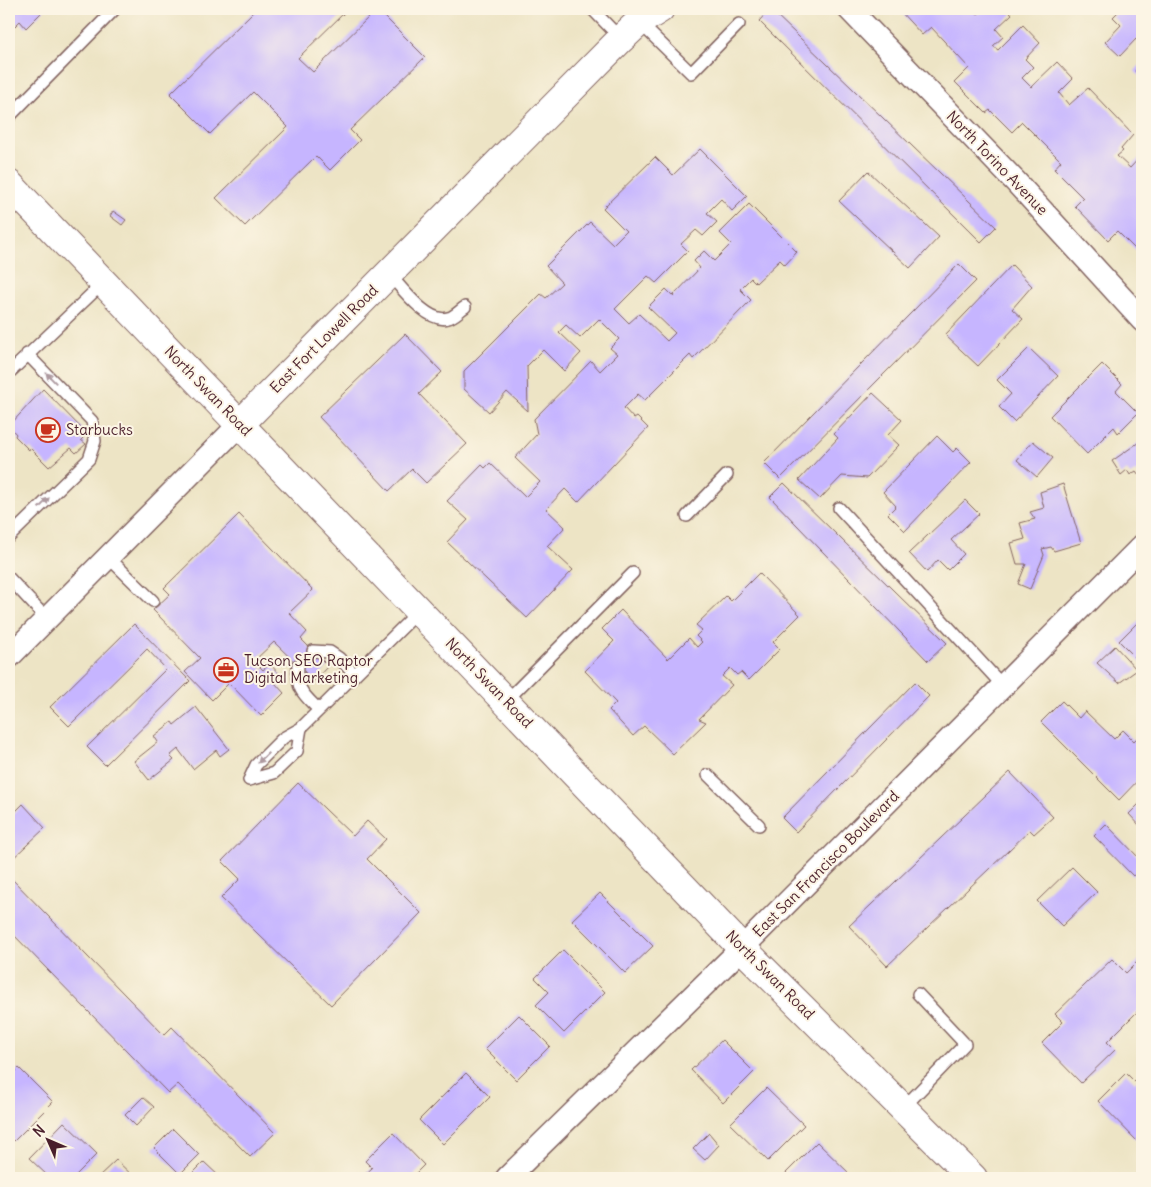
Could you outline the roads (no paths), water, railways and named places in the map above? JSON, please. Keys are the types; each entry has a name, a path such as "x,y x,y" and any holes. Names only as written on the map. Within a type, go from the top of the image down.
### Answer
{"main road":[{"name":"East Fort Lowell Road","path":"240,424 642,20"},
{"name":"North Swan Road","path":"9,184 742,948 973,1178"}],"street":[{"name":"North Torino Avenue","path":"849,9 1016,181 1142,320"},
{"name":"East Fort Lowell Road","path":"9,657 240,424"},
{"name":"East San Francisco Boulevard","path":"507,1178 742,948 1142,546"}],"lane":[{"path":"9,117 115,9"},
{"path":"592,9 642,20 691,73 738,24"},
{"path":"389,274 420,307 434,318 448,318 465,307"},
{"path":"9,372 103,283"},
{"path":"9,537 89,459 95,440 92,421 28,354"},
{"path":"687,516 727,475"},
{"path":"839,508 1003,686"},
{"path":"108,557 153,601"},
{"path":"506,701 633,573"},
{"path":"9,578 47,619"},
{"path":"301,728 297,751 274,773 249,780 256,765 283,738 301,728 420,611"},
{"path":"313,651 330,652 355,674"},
{"path":"298,665 297,675 300,690 319,710"},
{"path":"708,775 759,826"},
{"path":"903,1108 965,1044 918,994"}],"place":[{"name":"Starbucks","path":"48,430"},
{"name":"Tucson SEO Raptor Digital Marketing","path":"226,670"}]}
